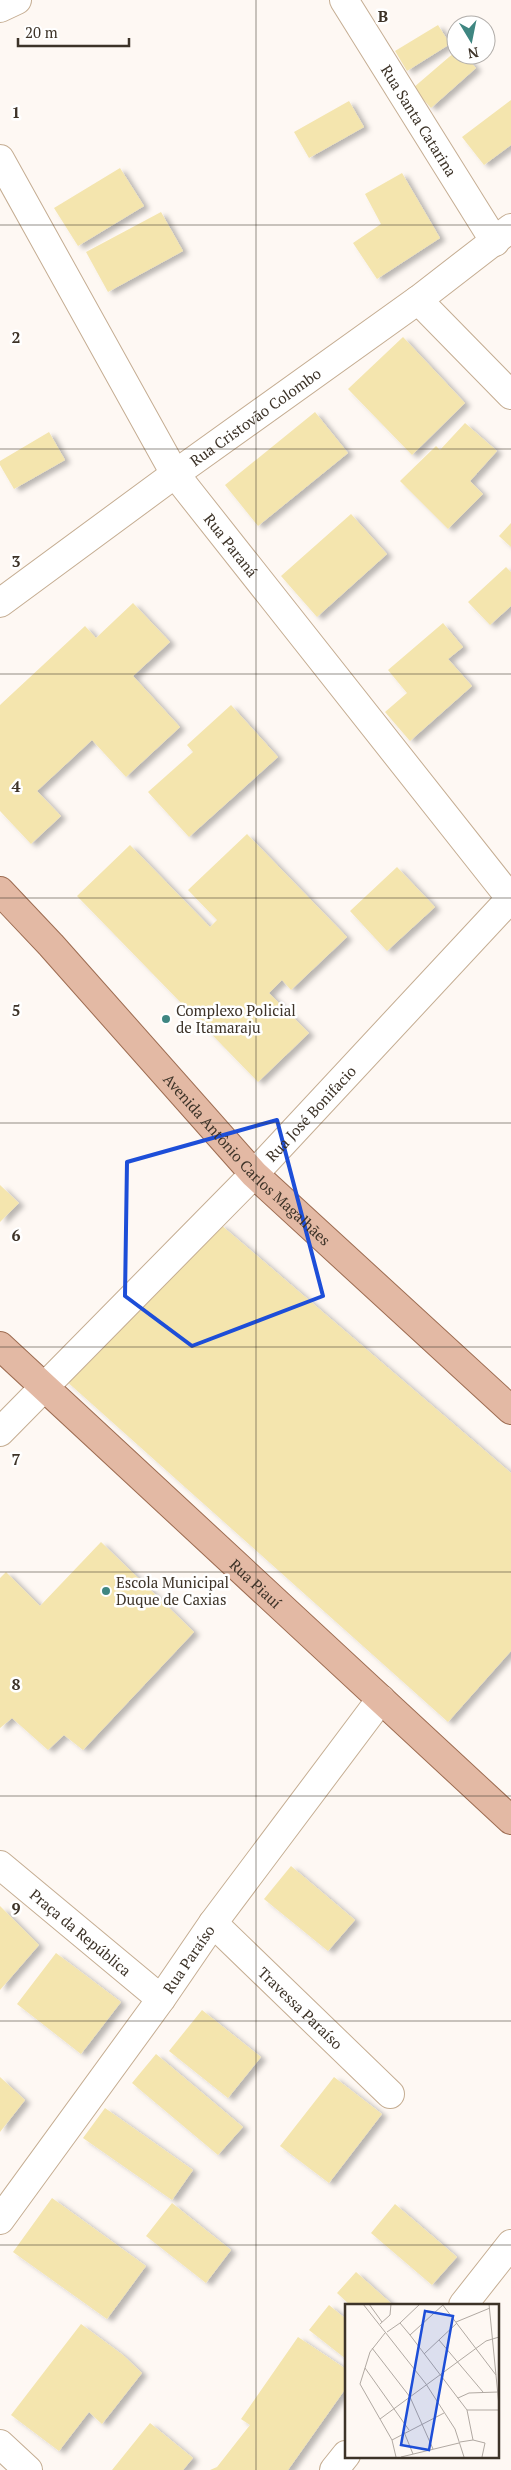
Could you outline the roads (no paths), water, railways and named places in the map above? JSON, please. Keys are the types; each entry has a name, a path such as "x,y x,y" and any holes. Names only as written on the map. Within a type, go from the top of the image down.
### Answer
{"main road":[{"name":"Avenida Antônio Carlos Magalhães","path":"0,892 51,945 254,1174 511,1410"},
{"name":"Rua Piauí","path":"0,1346 511,1820"}],"street":[{"path":"0,8 17,0"},
{"name":"Rua Santa Catarina","path":"344,0 503,235"},
{"name":"Rua Paraná","path":"0,159 176,474 511,899"},
{"name":"Rua Cristovão Colombo","path":"0,603 418,300 503,235"},
{"path":"418,300 511,395"},
{"name":"Rua José Bonifacio","path":"0,1432 254,1174 511,899"},
{"name":"Rua Paraíso","path":"0,2220 161,2000 213,1923 381,1699"},
{"name":"Praça da República","path":"0,1865 161,2000"},
{"name":"Travessa Paraíso","path":"213,1923 390,2094"},
{"path":"464,2304 511,2244"},
{"path":"0,2444 28,2470"},
{"path":"334,2470 345,2456"}],"place":[{"name":"Complexo Policial de Itamaraju","path":"166,1019"},
{"name":"Escola Municipal Duque de Caxias","path":"106,1591"}]}
